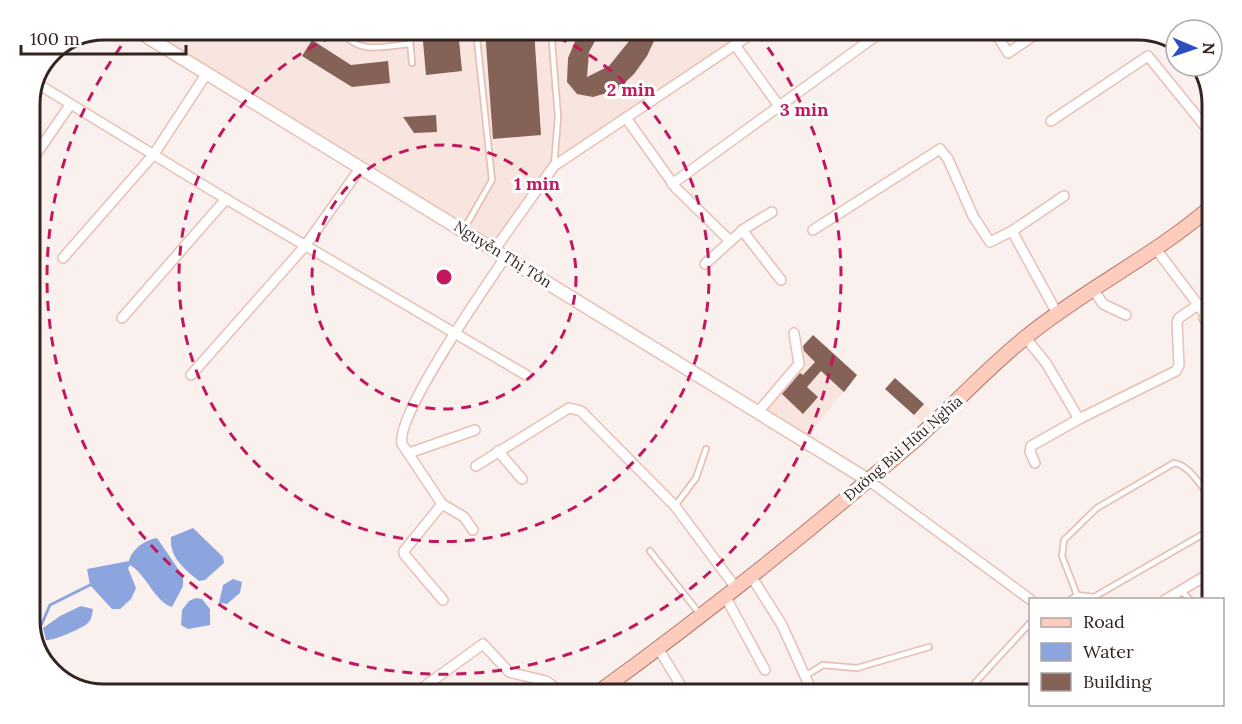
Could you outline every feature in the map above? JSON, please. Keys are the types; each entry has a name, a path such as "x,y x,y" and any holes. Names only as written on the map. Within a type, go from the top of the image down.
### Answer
{"main road":[{"name":"Đường Bùi Hữu Nghĩa","path":"609,684 751,576 868,480 945,414 1025,337 1156,249 1201,214"}],"street":[{"name":"Nguyễn Thị Tồn","path":"153,40 868,480"},
{"path":"495,249 554,166 742,40"},
{"path":"672,184 870,40"},
{"path":"1000,40 1008,53 1027,40"},
{"path":"735,45 779,106"},
{"path":"1051,121 1148,56 1201,121"},
{"path":"63,258 154,154 207,73"},
{"path":"43,87 226,199 526,375"},
{"path":"41,148 70,105"},
{"path":"626,118 672,184 730,242"},
{"path":"813,230 940,149 948,159 973,216 990,242 1012,231 1064,196"},
{"path":"191,375 305,246 361,167"},
{"path":"122,318 226,199"},
{"path":"705,264 742,230 772,212"},
{"path":"742,230 782,280"},
{"path":"1012,231 1058,315"},
{"path":"1156,249 1201,309"},
{"path":"473,530 464,517 442,504 402,444 402,435 418,399 454,333 506,256"},
{"path":"1093,290 1103,304 1126,315"},
{"path":"1035,463 1030,452 1031,446 1079,419 1176,371 1179,365 1177,322 1179,318 1198,305"},
{"path":"758,412 799,364 795,333"},
{"path":"1025,337 1046,363 1079,419"},
{"path":"476,466 569,408 581,411 675,506 730,592 765,670"},
{"path":"409,453 475,430"},
{"path":"498,451 522,479"},
{"path":"868,480 1029,599"},
{"path":"442,504 403,553 443,600"},
{"path":"751,576 782,625 809,684"},
{"path":"1168,598 1202,578"},
{"path":"428,684 483,644 509,672 550,684"},
{"path":"658,648 680,684"}],"lane":[{"path":"348,40 360,48 410,44"},
{"path":"410,40 412,63"},
{"path":"463,230 492,180 477,40"},
{"path":"552,40 558,117 554,166"},
{"path":"675,506 696,478 706,449"},
{"path":"1077,595 1062,556 1064,540 1097,508 1174,463 1180,464 1202,487"},
{"path":"1073,598 1077,595 1095,597 1202,535"},
{"path":"650,550 700,615"},
{"path":"1181,590 1188,598"},
{"path":"975,683 1029,624"},
{"path":"805,676 823,665 857,668 929,647"}],"shaded area":[{"path":"164,40 549,40 555,116 552,163 496,243"},
{"path":"554,40 735,40 557,160 560,115"},
{"path":"813,335 857,375 808,436 765,409 803,366 801,348"},
{"path":"895,378 935,414 924,424 885,389"}],"water":[{"path":"193,528 223,557 224,563 205,580 199,581 188,572 172,551 171,537"},
{"path":"157,538 183,576 183,586 172,607 155,594 136,569 130,565 128,568 136,588 131,599 120,609 112,609 90,585 87,569 129,561 140,546"},
{"path":"233,579 242,582 240,593 227,604 219,603 223,585"},
{"path":"196,598 202,599 210,609 210,625 188,629 181,625 182,610 189,601"},
{"path":"81,606 93,609 88,623 55,639 46,640 43,628 60,616"}],"building":[{"path":"312,40 351,65 388,61 390,83 352,87 302,56"},
{"path":"423,40 459,40 462,71 426,75"},
{"path":"486,40 535,40 541,135 493,139"},
{"path":"576,40 596,40 589,52 587,77 609,66 630,40 654,40 647,56 634,74 617,90 593,97 577,94 567,82 568,58"},
{"path":"436,115 437,132 414,133 403,117"},
{"path":"813,335 857,375 844,392 821,371 807,387 818,397 803,414 782,394 800,373 803,375 815,362 804,351 803,346"},
{"path":"895,378 924,404 914,415 885,389"}],"waterway":[{"path":"41,625 50,605 90,585"}]}
